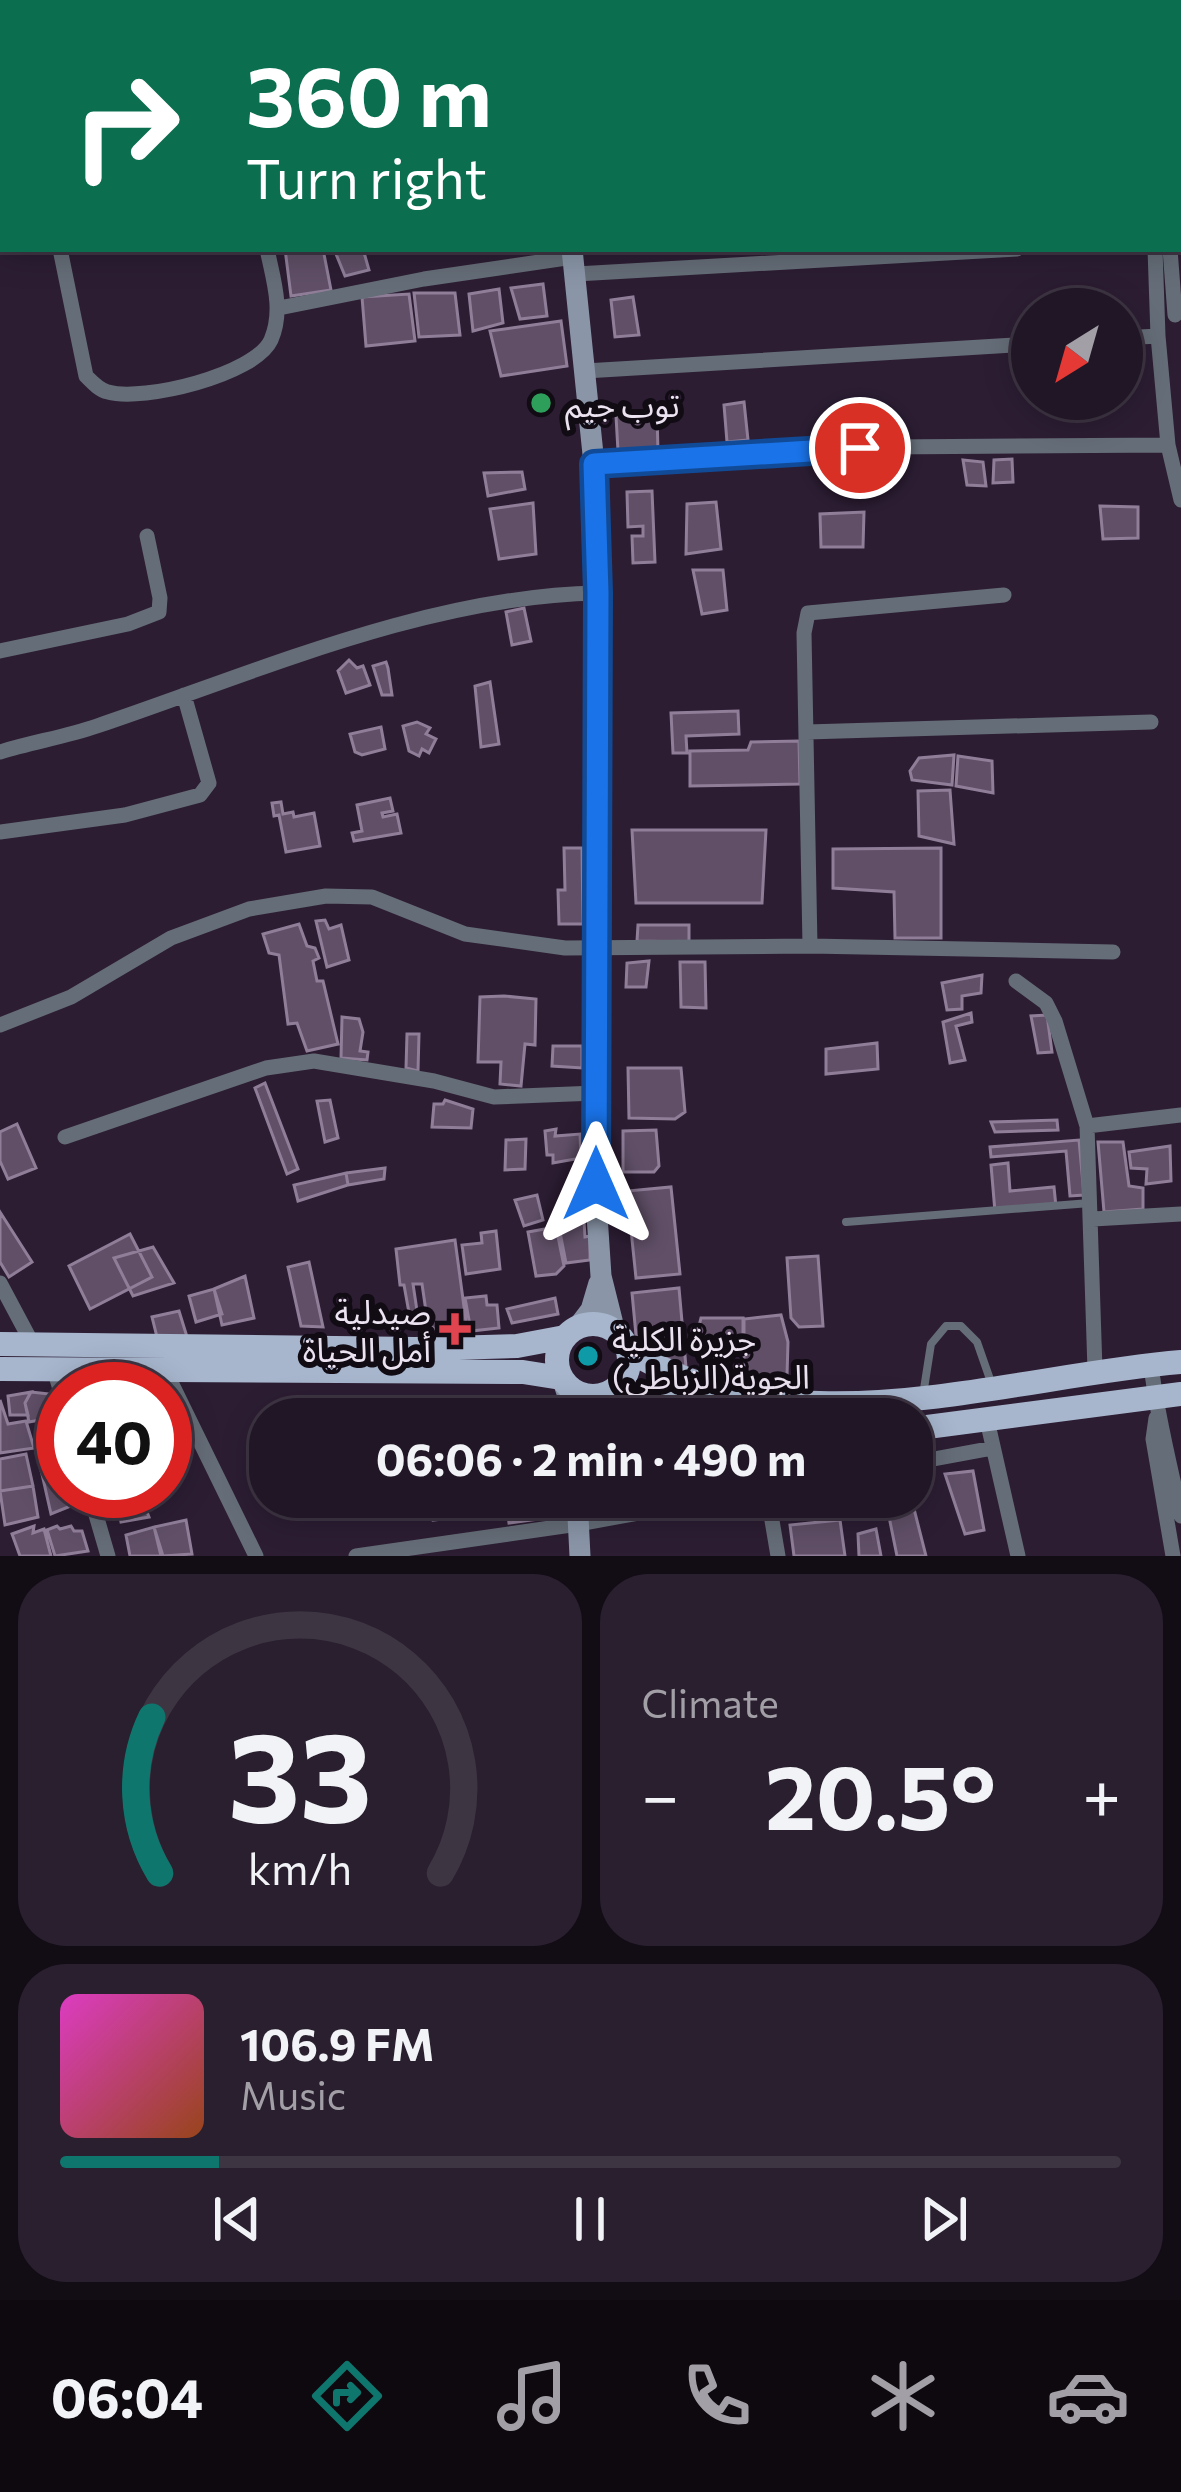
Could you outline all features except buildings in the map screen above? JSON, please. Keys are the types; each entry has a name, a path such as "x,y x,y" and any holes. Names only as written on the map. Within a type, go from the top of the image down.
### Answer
{"main road":[{"path":"0,1344 517,1346 597,1324 692,1382 747,1396 846,1404 1181,1362"},
{"path":"562,1380 556,1361 571,1332"},
{"path":"610,1392 625,1377 621,1340"},
{"path":"0,1369 36,1369"},
{"path":"192,1370 523,1372 562,1380 584,1395 610,1392 638,1398"},
{"path":"933,1426 1156,1406 1181,1394"}],"street":[{"path":"61,252 80,361 86,376 107,392 172,388 210,379 257,357 272,337 279,308 268,252"},
{"path":"279,308 424,279 573,260 896,252"},
{"path":"1155,252 1168,445 1181,500"},
{"path":"573,260 594,464 598,593 596,1093 601,1276 621,1340"},
{"path":"1175,315 1176,270"},
{"path":"1143,337 1158,336"},
{"path":"585,371 1011,345"},
{"path":"594,464 886,447 1168,445"},
{"path":"0,651 128,624 159,612 148,536"},
{"path":"0,752 91,728 461,609 552,594 598,593"},
{"path":"810,946 804,633 808,613 1004,595"},
{"path":"0,832 125,814 200,795 208,783 184,695"},
{"path":"807,731 1151,722"},
{"path":"0,1024 71,998 171,938 283,901 372,897 465,934 598,950 810,946 1113,952"},
{"path":"1016,981 1046,1003 1055,1021 1087,1126 1095,1370"},
{"path":"65,1137 266,1068 314,1061 494,1097 596,1093"},
{"path":"1087,1126 1181,1115"},
{"path":"1092,1211 1181,1214"},
{"path":"571,1332 591,1310 601,1276"},
{"path":"0,1283 32,1343"},
{"path":"1151,1365 1181,1516"},
{"path":"562,1380 568,1398"},
{"path":"607,1398 610,1392"},
{"path":"1156,1406 1153,1439 1173,1556"},
{"path":"987,1420 1018,1556"},
{"path":"192,1427 256,1556"},
{"path":"933,1459 993,1448"},
{"path":"97,1518 108,1556"},
{"path":"356,1556 580,1538 652,1518"},
{"path":"772,1518 778,1556"}],"lane":[{"path":"846,1222 1092,1211"},
{"path":"922,1397 931,1344 946,1325 961,1326 977,1342 993,1386"}],"place":[{"name":"توب جيم","path":"541,403"},
{"name":"صيدلية أمل الحياة","path":"455,1329"},
{"name":"جزيرة الكلية الجوية(الزباطي)","path":"588,1356"}],"route":[{"path":"596,1184 598,593 594,464 860,448"}]}
